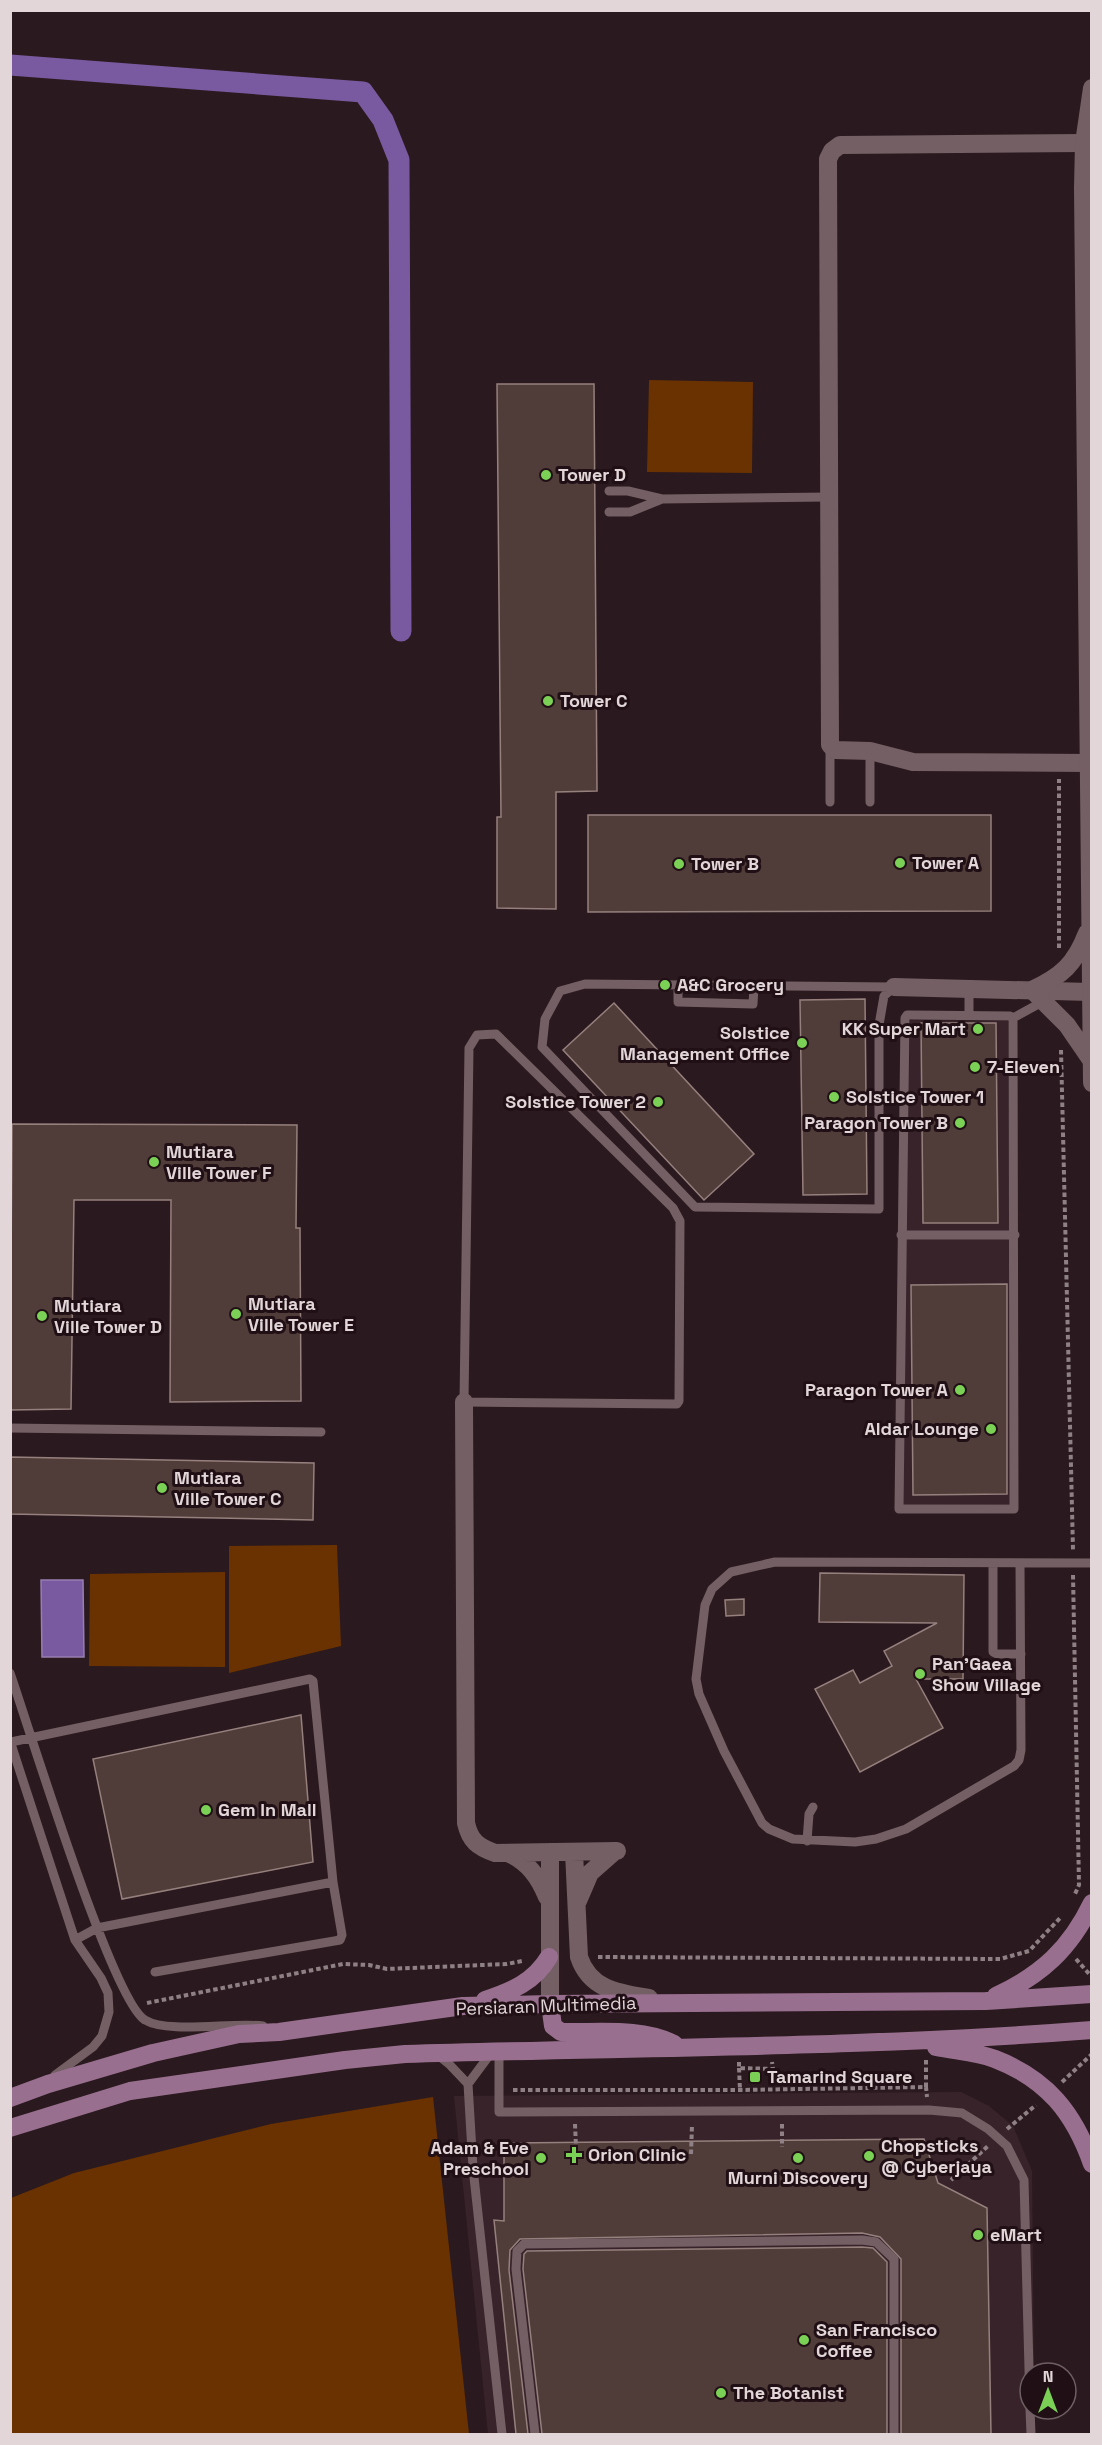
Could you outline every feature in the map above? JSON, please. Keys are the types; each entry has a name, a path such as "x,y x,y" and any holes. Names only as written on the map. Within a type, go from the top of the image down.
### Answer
{"main road":[{"path":"986,2001 1038,1973 1057,1955 1072,1936 1092,1903"},
{"path":"463,2006 506,1993 523,1985 541,1970 549,1957"},
{"name":"Persiaran Multimedia","path":"10,2098 48,2084 153,2053 239,2034 279,2032 463,2006 672,2002 986,2001 1092,1994"},
{"path":"550,2004 553,2026 561,2032 639,2034 663,2038 681,2048"},
{"path":"10,2128 130,2091 345,2060 434,2053 916,2043 1092,2030"},
{"path":"916,2043 994,2059 1020,2072 1043,2088 1062,2106 1078,2127 1092,2164"}],"street":[{"path":"1092,88 1084,143 1092,1083"},
{"path":"1084,143 840,145 832,151 828,159 830,746 836,750 870,751 913,762 1089,763"},
{"path":"1038,995 1074,960 1090,923"},
{"path":"894,987 969,989 1038,995 1091,992"},
{"path":"1038,995 1067,1025 1091,1060"},
{"path":"464,1402 466,1823 468,1835 478,1846 495,1853 616,1851 590,1873 578,1897 576,1917"},
{"path":"508,1852 519,1857 536,1875 543,1886 549,1909"},
{"path":"550,1852 550,2004"},
{"path":"574,1852 579,1957 583,1970 597,1984 625,1994 672,2002"}],"lane":[{"path":"609,491 628,491 662,499 829,497"},
{"path":"609,512 630,512 662,499"},
{"path":"830,746 830,802"},
{"path":"870,751 870,802"},
{"path":"585,984 894,987 884,996 879,1025 879,1209 695,1207 542,1047 545,1019 560,991 585,984"},
{"path":"678,986 678,1002 753,1004 754,987"},
{"path":"969,989 969,1015"},
{"path":"1013,1017 1014,1509 899,1509 905,1018 906,1015 1013,1017 1038,995"},
{"path":"496,1034 673,1208 680,1221 679,1401 672,1404 464,1402 469,1048 477,1035 496,1034"},
{"path":"901,1235 1015,1235"},
{"path":"10,1428 321,1432"},
{"path":"1020,1563 1022,1750 1014,1766 906,1829 876,1839 855,1842 807,1841 781,1835 762,1823 724,1751 699,1694 696,1679 705,1605 712,1588 732,1572 775,1562 1092,1563"},
{"path":"993,1563 993,1652 1021,1654"},
{"path":"10,1672 97,1928 132,2006 146,2021 174,2026 243,2024 268,2027 279,2032"},
{"path":"10,2098 67,2068 93,2047 108,2024 108,1993 75,1940 11,1742 310,1679 313,1681 333,1882 342,1935 340,1940 155,1972"},
{"path":"807,1841 809,1814 813,1807"},
{"path":"75,1940 97,1928 333,1882"},
{"path":"468,2084 495,2052"},
{"path":"495,2052 499,2112 929,2110 962,2113 988,2129 1007,2146 1024,2180 1029,2361"},
{"path":"434,2053 449,2064 468,2084 474,2168 502,2434"},
{"path":"536,2434 516,2269 517,2251 524,2244 862,2240 876,2242 894,2259 894,2434"}],"path":[{"path":"1059,763 1059,960 1064,971"},
{"path":"1067,1025 1061,1038 1079,1885 1071,1903"},
{"path":"579,1957 1000,1959 1029,1952 1067,1911"},
{"path":"132,2006 343,1964 369,1965 387,1969 507,1964 549,1957"},
{"path":"916,2043 929,2110"},
{"path":"739,2068 740,2090"},
{"path":"499,2090 926,2087"},
{"path":"691,2154 692,2111"},
{"path":"782,2111 782,2147"},
{"path":"574,2112 576,2147"},
{"path":"951,2181 997,2137"}],"shaded area":[{"path":"649,380 753,382 752,473 647,472"},
{"path":"910,1020 1008,1021 1010,1504 902,1505"},
{"path":"337,1545 341,1646 229,1673 229,1546"},
{"path":"225,1572 225,1667 89,1666 90,1574"},
{"path":"41,1580 83,1580 84,1657 42,1657"},
{"name":"Tamarind Square","path":"961,2092 989,2106 1013,2126 1032,2171 1034,2361 1018,2361 1018,2421 1035,2421 1035,2434 488,2434 454,2096"},
{"path":"433,2097 469,2434 11,2434 11,2198 74,2173 271,2124"}],"building":[{"path":"497,384 594,384 597,791 556,792 556,909 497,908 497,817 501,817"},
{"path":"588,815 991,815 991,911 588,912"},
{"name":"Solstice Tower 1","path":"865,999 867,1194 803,1195 800,1000"},
{"name":"Solstice Tower 2","path":"614,1003 754,1154 704,1200 563,1050"},
{"name":"Paragon Tower B","path":"921,1023 996,1023 998,1223 923,1223"},
{"path":"12,1124 297,1125 296,1228 300,1228 301,1401 170,1402 171,1200 74,1200 71,1409 10,1410"},
{"name":"Paragon Tower A","path":"1007,1284 1007,1494 913,1495 911,1285"},
{"name":"Mutiara Ville Tower C","path":"10,1457 314,1463 313,1520 10,1514"},
{"name":"Pan'Gaea Show Village","path":"820,1573 964,1575 963,1679 916,1679 943,1728 860,1772 815,1689 853,1670 860,1683 892,1666 884,1651 937,1623 819,1622"},
{"path":"744,1599 744,1615 726,1616 725,1600"},
{"name":"Gem In Mall","path":"301,1715 313,1862 122,1899 93,1759"},
{"path":"924,2139 938,2183 987,2208 991,2434 901,2434 901,2259 880,2237 862,2233 520,2239 510,2250 509,2270 528,2434 516,2434 494,2220 504,2221 504,2143"},
{"path":"873,2248 887,2262 887,2434 542,2434 523,2269 524,2254 527,2251"}],"waterway":[{"path":"10,65 363,92 383,120 399,160 401,631"}],"place":[{"name":"Tower D","path":"546,475"},
{"name":"Tower C","path":"548,701"},
{"name":"Tower A","path":"900,863"},
{"name":"Tower B","path":"679,864"},
{"name":"A&C Grocery","path":"665,985"},
{"name":"KK Super Mart","path":"978,1029"},
{"name":"Solstice Management Office","path":"802,1043"},
{"name":"7-Eleven","path":"975,1067"},
{"name":"Solstice Tower 1","path":"834,1097"},
{"name":"Solstice Tower 2","path":"658,1102"},
{"name":"Paragon Tower B","path":"960,1123"},
{"name":"Mutiara Ville Tower F","path":"154,1162"},
{"name":"Mutiara Ville Tower E","path":"236,1314"},
{"name":"Mutiara Ville Tower D","path":"42,1316"},
{"name":"Paragon Tower A","path":"960,1390"},
{"name":"Aldar Lounge","path":"991,1429"},
{"name":"Mutiara Ville Tower C","path":"162,1488"},
{"name":"Pan'Gaea Show Village","path":"920,1674"},
{"name":"Gem In Mall","path":"206,1810"},
{"name":"Tamarind Square","path":"755,2077"},
{"name":"Orion Clinic","path":"574,2155"},
{"name":"Chopsticks @ Cyberjaya","path":"869,2156"},
{"name":"Adam & Eve Preschool","path":"541,2158"},
{"name":"Murni Discovery","path":"798,2158"},
{"name":"eMart","path":"978,2235"},
{"name":"San Francisco Coffee","path":"804,2340"},
{"name":"The Botanist","path":"721,2393"}]}
